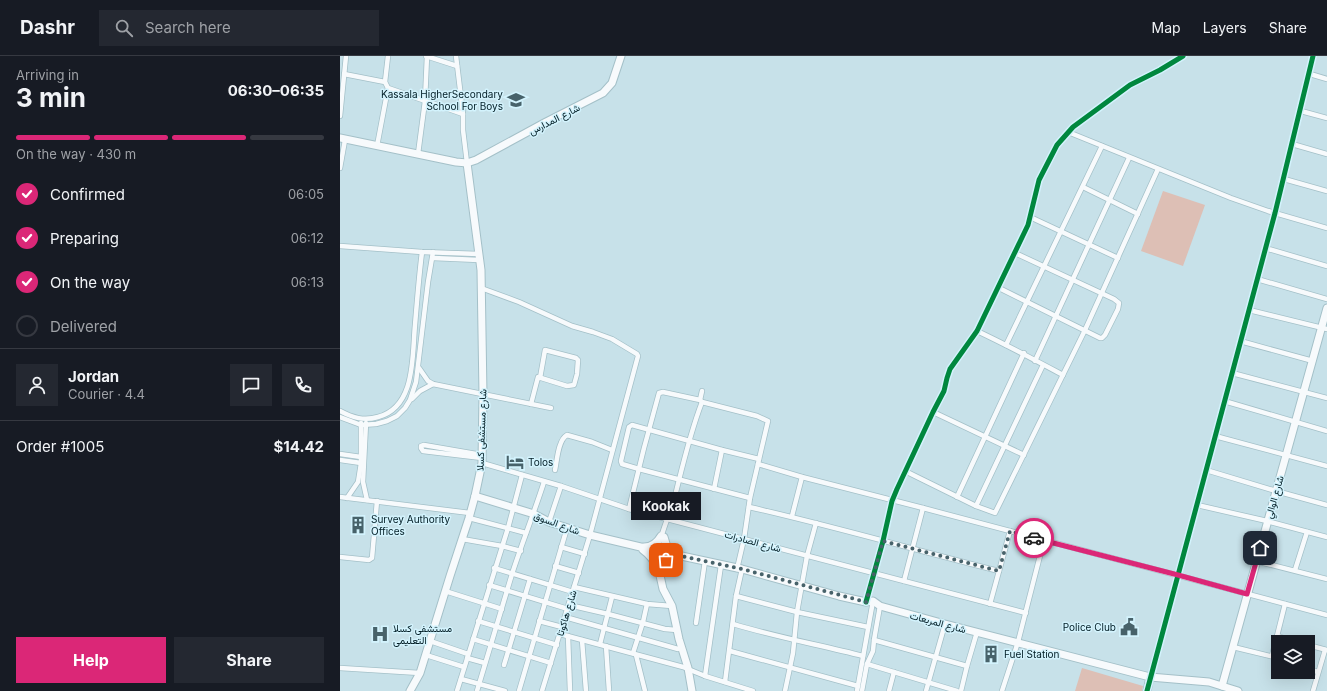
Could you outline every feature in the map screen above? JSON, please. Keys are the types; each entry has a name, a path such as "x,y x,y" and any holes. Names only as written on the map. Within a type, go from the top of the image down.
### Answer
{"main road":[{"name":"شارع المدارس","path":"467,163 476,160 603,93 612,83 616,75 621,56"},
{"path":"343,139 467,163"},
{"name":"شارع مستشفى كسلا","path":"409,690 420,673 426,656 445,591 470,515 482,458 483,395 481,288 479,257 467,163"},
{"name":"شارع الوالي","path":"1222,686 1295,422 1324,328 1327,308"},
{"name":"شارع السوق","path":"475,496 534,514 549,522 567,528 640,547"},
{"path":"640,547 652,546 663,537 672,555 666,560 659,572"},
{"path":"640,547 655,562 659,572 692,691"},
{"name":"شارع المربعات","path":"640,547 739,569 803,586 869,601 880,606 945,624 1150,677 1198,680 1238,691"},
{"path":"659,552 659,572"},
{"path":"675,629 678,649 685,667 688,691"},
{"path":"1147,691 1150,677"}],"street":[{"path":"340,116 344,74 343,64 346,56"},
{"path":"377,146 388,88 385,82 388,56"},
{"path":"418,154 425,101 427,56 457,66"},
{"path":"456,56 467,163"},
{"path":"730,651 790,667 858,689 868,627 869,601 874,573 892,500 944,391 946,378 950,369 978,331 999,288 1028,225 1039,180 1056,145 1068,132 1130,85 1160,70 1183,56"},
{"path":"1150,677 1284,179 1310,74 1313,56"},
{"path":"344,74 385,82"},
{"path":"1310,74 1327,79"},
{"path":"388,88 463,114"},
{"path":"1301,111 1327,118"},
{"path":"1068,132 1230,198 1327,228"},
{"path":"340,168 343,139"},
{"path":"1292,144 1327,154"},
{"path":"1006,344 1102,146"},
{"path":"1035,361 1129,158"},
{"path":"905,471 995,514 1085,330 1158,169"},
{"path":"1284,179 1327,191"},
{"path":"1083,187 1138,214"},
{"path":"1030,218 1118,258"},
{"path":"340,246 422,252 433,255 479,257"},
{"path":"1265,248 1327,266"},
{"path":"340,411 367,420 384,416 394,409 403,398 410,382 422,252"},
{"path":"999,288 1102,338 1118,309 1119,303 1117,301 1015,253"},
{"path":"340,417 363,425 376,424 397,416 410,400 416,382 428,282 433,255"},
{"path":"1257,279 1327,299"},
{"path":"419,280 428,282"},
{"name":"شارع هاكوتا","path":"481,288 518,302 572,326 612,339 637,354 638,358 585,554 542,691"},
{"path":"1249,310 1324,328"},
{"path":"978,331 1063,374"},
{"path":"1240,341 1313,361"},
{"path":"531,404 538,378 540,378 545,350 576,358 578,360 578,374 574,385 567,386 538,378"},
{"path":"958,497 1024,353"},
{"path":"976,506 1043,365"},
{"path":"418,368 428,381 433,384 551,408"},
{"path":"1232,372 1327,398"},
{"path":"410,400 420,391 433,384"},
{"path":"659,552 701,401 702,391"},
{"path":"629,509 648,430 658,395 661,392 757,416 768,421 750,498 739,569 725,682"},
{"path":"1224,401 1327,431"},
{"path":"933,412 1024,455"},
{"path":"361,419 363,425 362,482 367,500"},
{"path":"347,498 358,482 361,463 363,425 367,420"},
{"path":"750,498 622,464 620,461 630,426 632,425 722,450 802,477 1327,615"},
{"path":"555,470 560,445 563,437 566,435 592,442 612,450"},
{"path":"1215,436 1327,466"},
{"path":"424,445 482,458 423,451 420,448 424,445"},
{"path":"714,489 722,450"},
{"path":"340,454 361,457"},
{"name":"شارع الصادرات","path":"482,458 522,476 561,486 629,509 1026,613"},
{"path":"340,460 361,463"},
{"path":"1206,470 1327,505"},
{"path":"457,691 494,568 508,528 522,476"},
{"path":"792,516 802,477"},
{"path":"477,691 512,573 544,482"},
{"path":"549,522 561,486"},
{"path":"340,497 470,515 526,533"},
{"path":"340,557 369,560 372,558 377,501"},
{"path":"1197,505 1267,521 1327,538"},
{"path":"749,507 792,516 912,550 999,571"},
{"path":"904,581 923,508"},
{"path":"785,691 795,639 797,612 803,586 807,556 816,523"},
{"path":"519,691 567,528"},
{"path":"990,604 1010,531"},
{"path":"1295,570 1306,532"},
{"path":"462,539 521,551"},
{"path":"1002,691 1018,642 1044,540"},
{"path":"561,548 585,554"},
{"path":"696,623 705,561"},
{"path":"1256,561 1327,579"},
{"path":"705,676 721,565"},
{"path":"556,566 579,573"},
{"path":"494,568 550,585 574,590 647,604 669,604"},
{"path":"504,665 530,578"},
{"path":"489,585 545,602 608,614 665,629 675,629"},
{"path":"445,591 502,608"},
{"path":"736,596 797,612 868,627"},
{"path":"600,644 612,597"},
{"path":"645,691 635,654 647,604"},
{"path":"1277,635 1285,604"},
{"path":"862,691 867,664 873,651 880,606"},
{"path":"565,617 638,639 678,649"},
{"path":"478,621 557,644"},
{"path":"539,621 562,627"},
{"path":"733,624 764,633 863,656"},
{"path":"926,691 945,624"},
{"path":"961,691 977,632"},
{"path":"560,634 685,667 705,676 753,691"},
{"path":"568,636 570,691"},
{"path":"473,639 552,663"},
{"path":"582,640 586,691"},
{"path":"874,640 967,666"},
{"path":"430,641 485,663"},
{"path":"606,646 609,691"},
{"path":"1232,647 1271,656"},
{"path":"1313,691 1326,650 1315,647"},
{"path":"426,656 464,667"},
{"path":"867,664 957,691"},
{"path":"340,668 420,673"},
{"path":"890,691 894,672"},
{"path":"461,679 505,691"}],"shaded area":[{"path":"1163,191 1205,205 1183,266 1141,251"},
{"path":"1082,668 1143,686 1142,691 1075,691"}],"cycle path":[{"path":"866,602 883,541 892,501 897,489 944,391 950,369 977,331 1028,225 1039,180 1057,145 1073,127 1130,85 1160,70 1183,56"},
{"path":"1147,691 1275,213 1313,56"}],"way so far":[{"path":"666,560 671,554 705,561 742,569 866,602 883,541 912,550 999,571 1010,531 1034,538"}],"place":[{"name":"Kassala HigherSecondary School For Boys","path":"516,100"},
{"name":"Tolos","path":"515,462"},
{"name":"Survey Authority Offices","path":"358,525"},
{"name":"Kookak","path":"666,560"},
{"name":"Police Club","path":"1129,627"},
{"name":"مستشفى كسلا التعليمى","path":"380,634"},
{"name":"Fuel Station","path":"991,654"}],"route":[{"path":"1034,538 1247,594 1260,548"}]}
